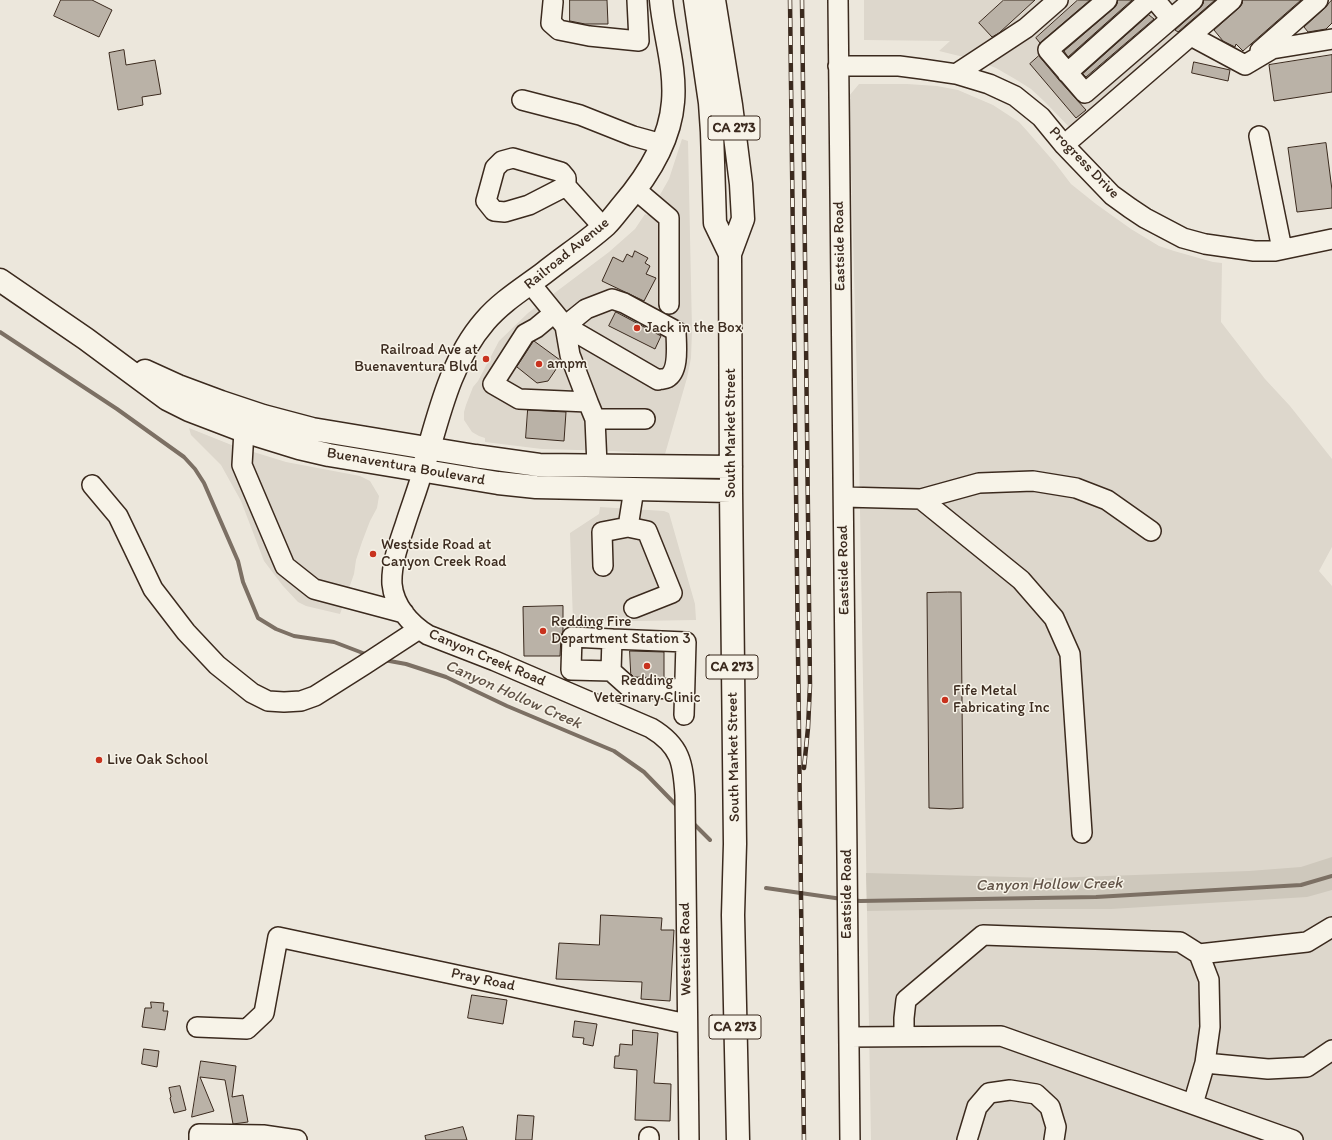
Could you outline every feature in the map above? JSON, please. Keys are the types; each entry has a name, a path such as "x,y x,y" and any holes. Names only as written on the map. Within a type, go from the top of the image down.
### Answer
{"main road":[{"name":"Railroad Avenue","path":"429,448 437,419 452,378 470,341 485,321 493,312 603,227 636,190 649,172 662,144 673,103 674,82 661,0"},
{"name":"South Market Street","path":"695,0 710,103 715,223 730,254"},
{"name":"South Market Street","path":"714,0 731,105 741,184 743,219 730,254 735,844 733,915 738,1140"},
{"name":"Buenaventura Boulevard","path":"0,280 106,353 167,399 188,410 244,431 307,450 498,483 536,487 565,489 731,491"},
{"name":"Buenaventura Boulevard","path":"106,353 178,386 221,402 263,416 312,429 539,465 731,467"},
{"name":"Canyon Creek Road","path":"423,470 429,448"}],"street":[{"path":"637,0 639,41"},
{"name":"Eastside Road","path":"838,0 850,1140"},
{"path":"956,74 1026,28 1058,0"},
{"path":"1107,0 1048,50 1085,93 1193,0"},
{"path":"1067,72 1149,0"},
{"path":"1156,0 1171,19"},
{"path":"1064,145 1232,0"},
{"path":"1244,65 1318,0"},
{"path":"552,2 551,23 559,30 589,36 639,41 668,41"},
{"path":"1191,36 1244,65"},
{"path":"1244,65 1272,49 1332,39"},
{"name":"Progress Drive","path":"838,66 899,66 956,74 989,84 1014,96 1041,117 1064,145 1112,194 1145,218 1184,238 1205,244 1254,251 1275,251 1332,238"},
{"path":"522,100 580,115 634,136 662,144"},
{"path":"1259,136 1282,249"},
{"path":"566,186 603,227"},
{"path":"636,190 669,218 669,304"},
{"path":"530,283 560,319 658,380 668,378 674,371 677,360 676,331 624,303 612,299 560,319 536,328 525,334 493,384 519,399 645,419"},
{"path":"560,319 570,355 592,410 598,465"},
{"path":"244,431 242,465 285,566 314,589 404,613"},
{"name":"Canyon Creek Road","path":"423,470 396,550 392,580 397,602 410,621 428,635 579,697 657,732 667,739 680,759"},
{"path":"844,497 921,499 979,483 1033,480 1076,488 1107,500 1151,531"},
{"path":"92,485 118,516 154,589 186,632 217,665 252,693 268,701 301,701 315,696 419,629"},
{"path":"628,527 634,489"},
{"path":"921,499 1021,580 1054,618 1070,654 1082,833"},
{"path":"603,566 602,532 628,527 647,531 672,593 634,608"},
{"path":"684,689 630,688 611,671 571,670 572,637 686,642 684,715"},
{"path":"611,671 612,639"},
{"path":"579,697 587,670"},
{"name":"Westside Road","path":"680,759 683,772 685,796 689,1140"},
{"path":"1199,954 1307,942 1332,927"},
{"path":"904,1036 906,1000 983,935 1180,942 1199,954 1209,980 1210,1027 1205,1063 1193,1104"},
{"name":"Pray Road","path":"197,1027 247,1029 264,1013 278,937 687,1024"},
{"path":"849,1037 1001,1036 1293,1140"},
{"path":"1205,1063 1268,1069 1307,1067 1332,1050"},
{"path":"967,1140 977,1107 989,1093 1010,1090 1036,1094 1050,1107 1056,1127 1054,1140"},
{"path":"199,1140 199,1134 263,1135 297,1140"}],"shaded area":[{"path":"864,0 1226,0 1073,131 1031,89 1015,79 996,68 972,59 939,51 950,41 864,40"},
{"path":"859,84 907,84 937,86 958,90 993,105 1019,122 1055,163 1071,184 1131,229 1159,246 1213,262 1222,263 1221,322 1265,379 1290,406 1332,459 1332,547 1319,571 1332,586 1332,1140 871,1140 859,453 849,96"},
{"path":"682,139 688,141 692,330 691,358 687,378 665,454 542,449 485,442 485,438 472,432 464,420 464,412 473,387 478,381 499,341 528,313 609,252 635,229 645,214 647,215 669,179"},
{"path":"189,428 234,446 286,462 360,476 370,481 379,496 377,508 362,542 356,560 354,574 340,614 306,606 298,602 283,586 264,561 241,501 221,465 191,435"},
{"path":"600,507 664,511 669,513 695,604 696,620 573,622 570,533 599,514"},
{"path":"1332,857 1332,890 1307,897 1111,909 867,911 866,873 1050,878 1249,871 1301,867"}],"building":[{"path":"61,0 92,0 112,10 99,37 54,16"},
{"path":"570,0 607,0 608,24 585,24 570,21"},
{"path":"1004,0 1035,0 999,33 992,37 979,23"},
{"path":"1078,0 1090,0 1040,43 1036,38"},
{"path":"1118,0 1132,0 1068,57 1064,51 1114,8"},
{"path":"1204,0 1215,0 1178,32 1175,30 1200,8"},
{"path":"1243,0 1301,0 1243,51 1236,44 1235,47 1223,41 1214,30 1239,8"},
{"path":"1332,0 1332,23 1326,29 1308,32 1304,27"},
{"path":"1149,15 1154,19 1086,77 1083,74"},
{"path":"124,50 126,65 155,60 161,94 142,97 143,105 118,110 109,53"},
{"path":"1332,55 1332,92 1274,101 1269,65"},
{"path":"1039,56 1086,110 1076,118 1030,64"},
{"path":"1194,62 1230,70 1228,81 1192,73"},
{"path":"1326,143 1332,190 1332,208 1297,212 1288,148"},
{"path":"635,251 648,258 645,263 650,266 646,274 656,278 644,301 602,281 613,257 623,262 627,254 632,257"},
{"name":"Jack in the Box","path":"616,312 661,336 655,349 609,326"},
{"name":"ampm","path":"534,341 561,362 548,381 537,383 517,367"},
{"name":"ampm","path":"528,410 566,412 564,441 526,438"},
{"name":"Fife Metal Fabricating Inc","path":"961,592 963,808 950,809 929,808 927,593"},
{"name":"Redding Fire Department Station 3","path":"563,606 563,631 561,637 560,656 524,656 523,607"},
{"name":"Redding Veterinary Clinic","path":"630,651 664,652 664,678 634,677 631,674"},
{"path":"601,915 662,918 661,930 674,930 670,1001 641,999 642,982 556,979 559,943 599,945"},
{"path":"472,995 507,1000 503,1024 468,1018"},
{"path":"151,1002 164,1003 163,1011 168,1011 165,1030 142,1027 145,1008 151,1008"},
{"path":"575,1021 597,1024 593,1046 583,1044 584,1038 573,1037"},
{"path":"633,1030 658,1033 654,1083 671,1084 670,1121 635,1120 637,1070 614,1068 615,1056 619,1056 620,1044 632,1045"},
{"path":"144,1049 159,1051 157,1067 142,1064"},
{"path":"201,1061 236,1066 232,1097 243,1095 248,1122 233,1124 225,1080 200,1077 214,1111 192,1117"},
{"path":"180,1086 186,1110 174,1113 169,1088"},
{"path":"518,1115 534,1116 532,1140 516,1140"},
{"path":"463,1127 467,1140 426,1140 425,1136"}],"waterway":[{"path":"0,332 117,409 184,457 195,469 204,483 238,561 243,582 258,618 276,629 294,636 334,642 368,655"},
{"name":"Canyon Hollow Creek","path":"384,660 406,664 446,677 507,706 614,751 644,772 679,808"},
{"name":"Canyon Hollow Creek","path":"692,822 710,840"},
{"name":"Canyon Hollow Creek","path":"853,900 1096,897 1301,885 1332,876"},
{"name":"Canyon Hollow Creek","path":"766,888 842,899"}],"railway":[{"path":"790,0 804,1140"},
{"path":"802,0 810,685 804,768"}],"place":[{"name":"Jack in the Box","path":"637,328"},
{"name":"Railroad Ave at Buenaventura Blvd","path":"486,359"},
{"name":"ampm","path":"539,364"},
{"name":"Westside Road at Canyon Creek Road","path":"373,554"},
{"name":"Redding Fire Department Station 3","path":"543,631"},
{"name":"Redding Veterinary Clinic","path":"647,666"},
{"name":"Fife Metal Fabricating Inc","path":"945,700"},
{"name":"Live Oak School","path":"99,760"}]}
